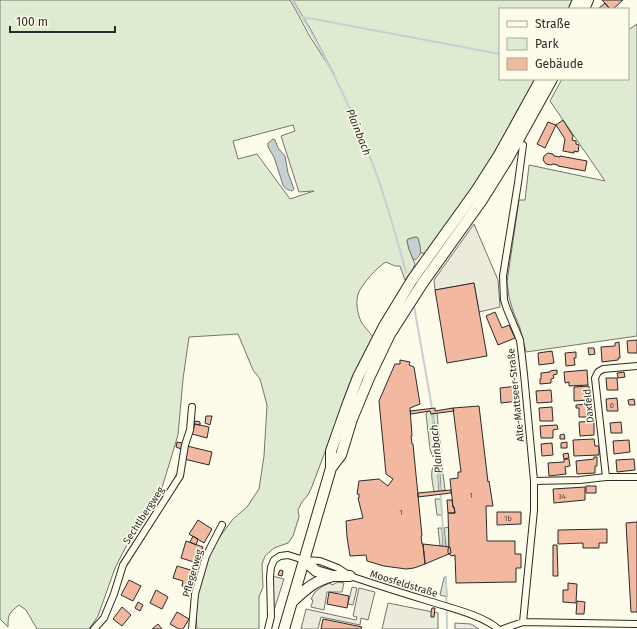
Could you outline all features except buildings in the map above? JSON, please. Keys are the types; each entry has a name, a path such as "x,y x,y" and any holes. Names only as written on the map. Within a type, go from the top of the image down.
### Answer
{"main road":[{"path":"284,629 331,468 331,451 358,377 384,326 412,280 476,191 502,149 540,80"},
{"path":"331,468 340,455 352,419 369,378 390,334 422,284 482,200 508,160 551,80"},
{"path":"304,560 316,571 332,576"},
{"path":"292,602 314,583 324,578 332,576 350,576"}],"street":[{"name":"Alte-Mattseer-Straße","path":"523,145 503,276 503,291 507,308 520,340 534,481 534,510 523,622"},
{"name":"Daxfeld","path":"606,477 595,378 598,372 603,369 637,366"},
{"name":"Sechtlbergweg","path":"94,629 104,618 114,594 123,565 180,476 185,446 190,430 192,407"},
{"path":"534,481 580,480 606,477 637,477"},
{"name":"Pflegerweg","path":"192,629 195,594 203,564 222,525"},
{"name":"Moosfeldstraße","path":"268,629 271,617 271,567 274,560 284,555 304,560 320,561 338,568 350,576 456,609 481,619 498,629"},
{"path":"503,629 523,622 637,624"}],"green space":[{"path":"0,0 290,0 309,35 334,74 311,30 293,0 573,0 569,8 499,8 499,80 535,80 493,156 426,253 421,253 418,238 408,239 409,249 415,264 405,280 400,266 395,266 386,262 374,272 360,290 357,300 359,316 362,324 373,337 348,391 311,489 298,510 299,517 293,536 288,543 274,548 265,556 262,564 263,587 259,597 259,629 197,629 196,597 204,567 216,542 233,519 247,507 259,489 264,456 267,405 260,379 253,370 238,334 189,337 183,379 178,435 161,491 134,531 115,568 98,616 89,629 37,629 26,610 19,605 10,614 8,619 8,627 0,619","holes":["293,125 295,131 281,136 299,192 314,191 290,199 257,154 238,159 233,141"]},
{"path":"637,24 637,336 526,352 520,328 509,297 507,282 519,200 525,200 529,165 605,181 550,101 561,80 629,80 629,29"},
{"path":"430,411 432,414 436,456 432,455 430,449 426,414"},
{"path":"437,413 441,452 438,456 433,414"},
{"path":"439,462 442,465 445,490 441,491"},
{"path":"437,463 439,491 434,492 432,472 434,465"},
{"path":"435,499 441,499 442,515 437,515"},
{"path":"449,527 449,547 446,546 444,528"},
{"path":"438,528 442,528 443,546 440,546"},
{"path":"446,576 447,597 440,595 444,578"}],"shaded area":[{"path":"273,139 285,156 288,173 294,189 292,191 283,185 274,157 268,147 268,143"},
{"path":"474,224 498,280 500,307 479,312 474,283 435,290 434,280"},
{"path":"418,238 421,250 420,255 415,260 413,259 407,241 408,239"},
{"path":"272,576 284,579 273,613"},
{"path":"338,582 344,583 342,592 327,592 324,610 311,607 313,600 311,599 315,592 323,586 330,583 332,585"},
{"path":"352,587 357,588 353,605 348,604"},
{"path":"359,588 375,592 368,620 361,618 360,625 321,617 318,629 301,629 306,609 356,620 357,617 353,616"},
{"path":"388,603 438,613 438,629 382,629"},
{"path":"455,623 471,624 479,629 455,629"}],"waterway":[{"name":"Plainbach","path":"292,0 318,45 353,115 381,187 406,272"},
{"path":"303,17 499,54"},
{"name":"Plainbach","path":"414,306 431,402 444,545"},
{"name":"Plainbach","path":"446,577 447,629"}]}
